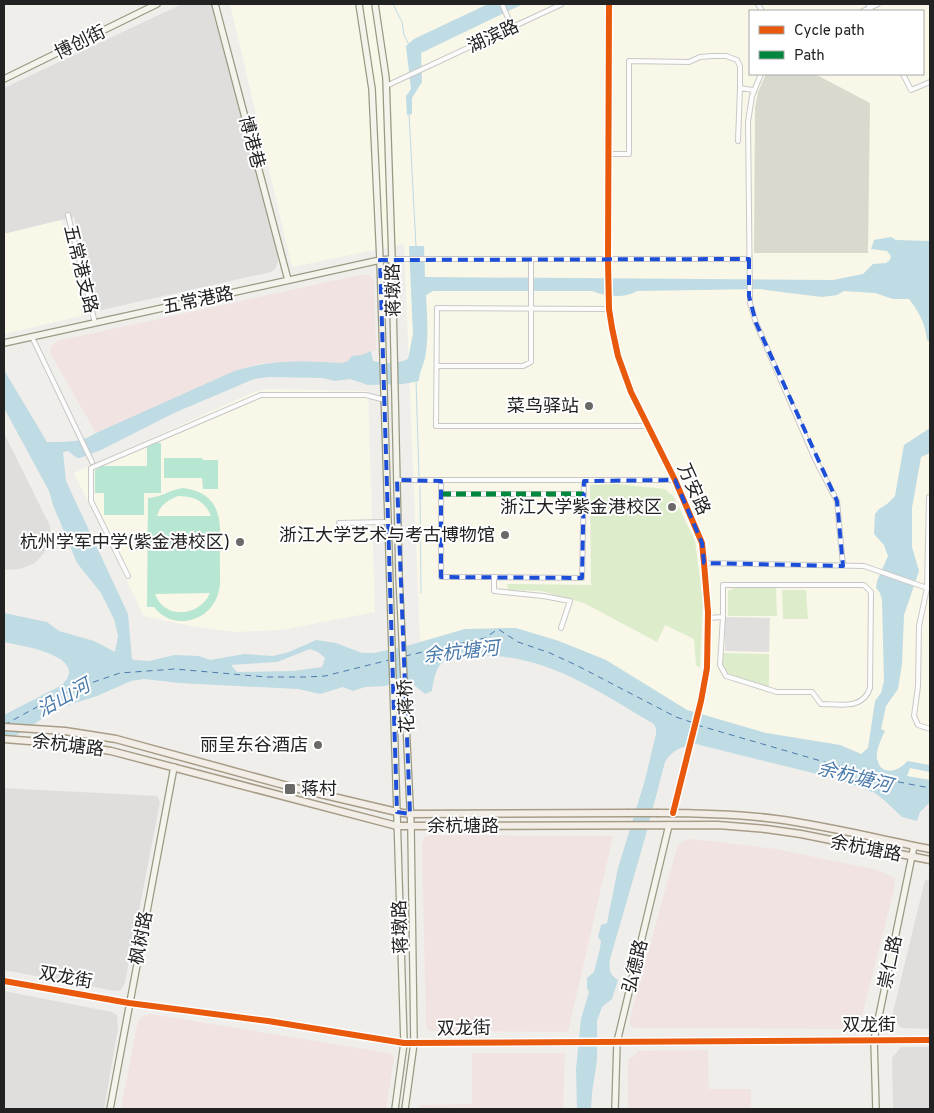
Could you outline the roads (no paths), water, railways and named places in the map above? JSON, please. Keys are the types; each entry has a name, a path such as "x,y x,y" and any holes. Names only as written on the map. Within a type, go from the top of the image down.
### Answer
{"main road":[{"name":"余杭塘路","path":"4,727 65,731 116,739 295,788 410,814 628,812 732,815 777,819 930,849"},
{"name":"余杭塘路","path":"4,739 67,744 111,751 397,826 718,825 766,829 930,860"}],"street":[{"name":"博创街","path":"4,79 157,4"},
{"name":"博港巷","path":"215,4 288,280"},
{"name":"蒋墩路","path":"359,4 372,89 380,260 390,575"},
{"name":"蒋墩路","path":"375,4 386,86 400,576"},
{"path":"502,4 512,25"},
{"name":"湖滨路","path":"386,86 512,25 562,4"},
{"name":"万安路","path":"609,4 609,309 618,356 631,392 675,480 702,543 704,563 708,618 707,668 701,701 673,813"},
{"path":"870,8 878,4"},
{"path":"609,154 629,154 629,61 689,62 700,57 726,56 737,60 740,66 738,141"},
{"path":"760,75 753,90 748,122 749,296 756,323 815,459 837,501 843,566"},
{"path":"904,75 911,90 930,82"},
{"path":"740,88 753,90"},
{"name":"五常港支路","path":"68,215 95,323"},
{"name":"五常港路","path":"4,343 380,260 392,259"},
{"path":"392,259 749,259"},
{"path":"437,366 523,366 531,362 531,260"},
{"path":"609,309 437,308 436,426 648,426"},
{"path":"32,337 92,462"},
{"path":"128,576 91,501 91,468 261,395 384,396"},
{"path":"397,480 675,480"},
{"path":"441,481 441,577 582,578 584,481"},
{"path":"441,494 584,494"},
{"path":"930,497 929,589 919,626 918,686 914,716 918,725 930,729"},
{"path":"339,523 388,522"},
{"path":"704,563 864,566 929,589"},
{"name":"花蒋桥","path":"390,575 395,744"},
{"name":"花蒋桥","path":"400,576 408,745"},
{"path":"494,577 494,591 543,596 570,602 561,628"},
{"path":"864,584 871,592 870,688 868,696 862,702 821,704 812,692 777,692 726,676 720,665 723,617 723,585 864,584"},
{"path":"708,618 723,617"},
{"name":"蒋墩路","path":"395,744 404,1043 395,1109"},
{"name":"蒋墩路","path":"405,1109 414,1044 408,745"},
{"name":"枫树路","path":"110,1109 174,767"},
{"name":"弘德路","path":"616,1109 617,1042 669,825"},
{"name":"崇仁路","path":"876,1109 874,1040 914,846"},
{"name":"双龙街","path":"4,981 129,1003 268,1021 414,1044 930,1040"}],"water":[{"path":"488,4 523,4 421,53 422,82 412,98 412,114 407,115 406,96 411,89 406,46 414,39"},
{"path":"891,237 896,240 930,241 930,342 927,340 921,318 909,299 893,299 875,293 844,291 837,295 822,297 759,289 637,291 632,294 614,296 592,291 433,291 426,295 427,343 419,381 403,384 368,385 350,379 335,381 322,378 268,377 254,379 174,413 101,450 80,458 77,458 68,451 63,452 66,481 128,614 132,659 134,660 149,661 175,655 199,656 210,660 244,654 273,656 289,652 316,640 336,643 362,653 374,653 465,629 516,628 559,641 606,660 687,710 766,733 840,745 861,754 868,748 875,701 881,693 884,681 882,600 876,588 877,581 888,556 884,545 874,534 875,514 895,496 904,445 930,428 930,453 921,457 912,508 912,547 919,571 904,615 902,664 898,689 886,706 881,729 885,731 878,746 877,758 880,767 888,771 901,767 907,761 930,765 930,772 910,768 907,776 930,780 930,802 920,812 917,821 902,817 875,793 837,779 696,744 671,754 665,762 610,959 610,971 618,980 612,999 602,1007 597,1021 597,1060 591,1109 577,1109 576,1069 581,1019 589,992 587,978 594,972 600,948 601,941 598,937 601,925 607,923 618,868 645,780 656,734 654,724 589,686 545,666 497,656 471,656 452,658 442,663 436,672 432,691 425,694 414,685 412,679 385,686 365,687 353,691 343,687 320,694 298,689 179,683 144,679 131,681 97,696 59,708 4,743 4,715 62,685 69,675 68,667 51,654 4,642 4,613 47,622 59,631 94,641 115,652 118,636 114,619 101,593 77,563 49,491 4,408 4,370 47,442 72,441 84,439 232,372 246,368 287,362 342,363 348,361 352,356 362,355 371,351 373,361 377,362 395,363 408,359 413,334 409,246 424,246 425,277 833,280 863,274 873,264 886,263 890,260 891,256 887,251 871,249 874,240","holes":["310,649 318,652 325,658 322,667 294,671 237,672 231,665 277,662"]}],"waterway":[{"path":"393,4 402,22 404,35 409,45"},
{"path":"409,113 416,247"},
{"path":"416,380 419,476"},
{"path":"420,486 421,593"}],"place":[{"name":"菜鸟驿站","path":"589,406"},
{"name":"浙江大学紫金港校区","path":"672,507"},
{"name":"浙江大学艺术与考古博物馆","path":"505,535"},
{"name":"杭州学军中学(紫金港校区)","path":"240,542"},
{"name":"丽呈东谷酒店","path":"318,745"},
{"name":"蒋村","path":"290,789"}],"water label":[{"name":"余杭塘河","path":"461,651"},
{"name":"沿山河","path":"63,697"},
{"name":"余杭塘河","path":"855,776"}]}
